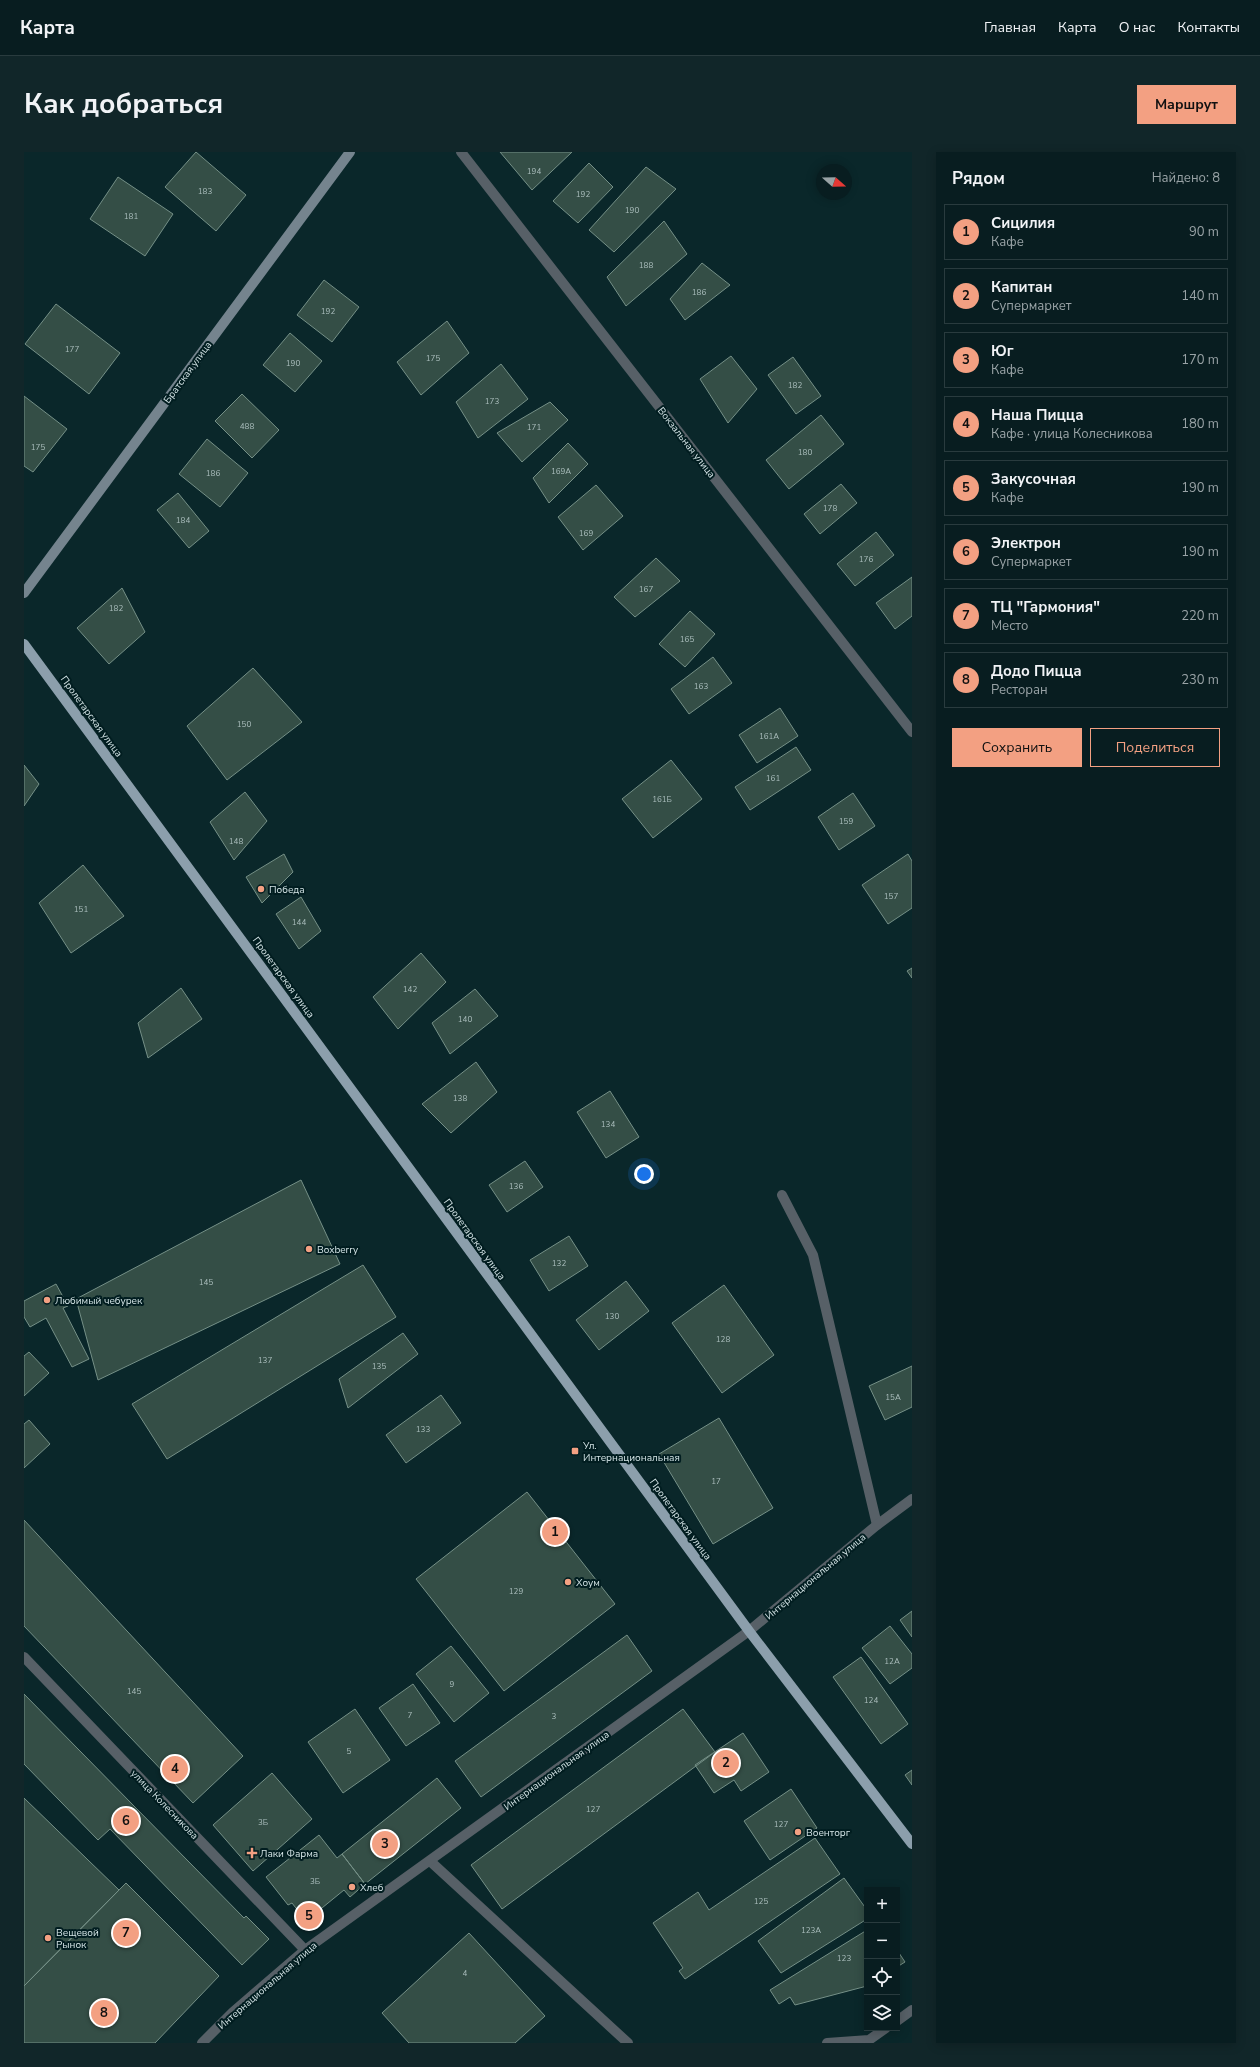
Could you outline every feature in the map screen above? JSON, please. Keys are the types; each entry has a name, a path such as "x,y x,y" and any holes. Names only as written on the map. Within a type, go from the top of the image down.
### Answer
{"main road":[{"name":"Пролетарская улица","path":"24,644 749,1631 912,1844"}],"street":[{"name":"Братская улица","path":"24,593 350,152"},
{"name":"Вокзальная улица","path":"461,152 912,732"},
{"path":"782,1195 813,1255 877,1525"},
{"name":"Интернациональная улица","path":"202,2043 233,2012 305,1950 749,1631 877,1525 912,1499"},
{"name":"улица Колесникова","path":"24,1657 305,1950"},
{"path":"430,1860 628,2043"},
{"path":"900,2019 912,2010"},
{"path":"827,2043 869,2040 882,2031"}],"building":[{"path":"196,152 246,195 216,231 165,187"},
{"path":"500,152 572,152 532,190"},
{"path":"589,163 613,187 578,223 553,201"},
{"path":"646,167 676,189 614,252 589,230"},
{"path":"118,177 173,214 145,256 90,219"},
{"path":"664,221 687,254 626,306 607,277"},
{"path":"702,263 730,285 685,320 670,299"},
{"path":"324,280 359,307 332,342 297,315"},
{"path":"56,304 120,353 89,394 25,344"},
{"path":"447,321 469,353 421,395 397,362"},
{"path":"290,333 322,361 295,392 263,365"},
{"path":"731,356 757,389 728,423 700,379"},
{"path":"793,357 821,396 796,414 768,375"},
{"path":"501,364 528,399 478,438 456,402"},
{"path":"242,394 279,430 252,458 215,421"},
{"path":"24,396 67,429 33,472 24,466"},
{"path":"550,402 568,420 522,462 497,433"},
{"path":"821,415 844,444 789,489 766,460"},
{"path":"207,439 248,473 220,507 179,474"},
{"path":"568,443 588,464 549,503 533,478"},
{"path":"841,484 857,503 820,534 804,514"},
{"path":"596,485 623,516 583,550 558,517"},
{"path":"178,493 209,531 189,548 157,510"},
{"path":"876,532 894,555 855,586 837,564"},
{"path":"656,558 680,581 635,617 614,597"},
{"path":"912,577 912,616 895,629 876,603"},
{"path":"122,588 145,632 109,664 77,628"},
{"path":"690,611 715,634 685,667 659,644"},
{"path":"713,657 732,683 689,714 671,689"},
{"path":"253,668 302,722 227,780 187,726"},
{"path":"780,708 798,736 757,763 739,735"},
{"path":"796,747 811,770 750,810 735,787"},
{"path":"671,760 702,799 653,838 622,799"},
{"path":"24,765 39,784 24,806"},
{"path":"245,792 267,821 234,860 210,822"},
{"path":"853,793 875,826 839,850 818,817"},
{"path":"284,854 293,872 262,903 246,877"},
{"path":"908,854 912,861 912,908 888,924 862,885"},
{"path":"83,865 124,916 71,953 39,903"},
{"path":"301,897 321,931 299,949 276,914"},
{"path":"421,953 446,982 398,1029 373,997"},
{"path":"912,968 912,978 907,971"},
{"path":"181,988 202,1019 148,1058 138,1023"},
{"path":"475,989 498,1016 450,1054 432,1023"},
{"path":"476,1062 497,1092 451,1133 422,1104"},
{"path":"610,1091 639,1137 606,1158 577,1112"},
{"path":"525,1161 543,1187 507,1212 489,1185"},
{"path":"301,1180 340,1264 98,1380 76,1299"},
{"path":"569,1236 588,1266 549,1291 530,1260"},
{"path":"363,1265 396,1317 167,1459 132,1404"},
{"path":"626,1281 649,1311 599,1350 576,1320"},
{"path":"56,1284 68,1306 63,1308 89,1359 72,1367 46,1318 30,1327 24,1317 24,1301"},
{"path":"724,1285 774,1355 722,1393 672,1323"},
{"path":"403,1333 418,1354 348,1408 339,1379"},
{"path":"29,1352 49,1373 24,1396 24,1356"},
{"path":"912,1366 912,1407 885,1420 869,1386"},
{"path":"441,1395 461,1423 406,1463 386,1435"},
{"path":"719,1418 773,1508 713,1544 659,1454"},
{"path":"29,1420 50,1444 24,1468 24,1424"},
{"path":"527,1492 615,1604 504,1691 416,1579"},
{"path":"24,1520 243,1756 193,1803 24,1626"},
{"path":"912,1611 912,1637 900,1620"},
{"path":"890,1626 912,1654 912,1668 890,1684 862,1648"},
{"path":"627,1635 652,1671 481,1797 455,1761"},
{"path":"451,1646 489,1693 454,1722 416,1674"},
{"path":"861,1657 908,1724 881,1744 833,1677"},
{"path":"413,1684 440,1723 406,1746 379,1708"},
{"path":"24,1694 244,1918 246,1916 269,1939 242,1965 110,1829 98,1840 24,1764"},
{"path":"355,1709 390,1760 343,1793 308,1742"},
{"path":"683,1709 715,1752 502,1909 471,1865"},
{"path":"743,1733 769,1772 741,1791 734,1780 714,1793 695,1765"},
{"path":"912,1770 912,1785 905,1775"},
{"path":"272,1773 312,1819 253,1871 213,1825"},
{"path":"437,1778 461,1808 365,1884 342,1854"},
{"path":"791,1789 817,1828 770,1860 744,1821"},
{"name":"Вещевой Рынок","path":"24,1798 119,1890 24,1986"},
{"path":"319,1835 337,1858 342,1854 365,1884 350,1897 344,1890 306,1921 292,1903 288,1905 266,1877"},
{"path":"815,1838 840,1874 685,1979 679,1971 683,1968 653,1923 698,1892 709,1910"},
{"path":"844,1878 864,1906 864,1921 781,1973 758,1941"},
{"path":"126,1883 219,1976 155,2043 24,2043 24,1986"},
{"path":"864,1932 864,1987 795,2005 790,1997 779,2004 770,1990"},
{"path":"469,1933 545,2016 515,2043 409,2043 382,2013"},
{"path":"900,1954 905,1962 900,1965"}],"place":[{"name":"Победа","path":"261,889"},
{"name":"Boxberry","path":"309,1249"},
{"name":"Любимый чебурек","path":"47,1300"},
{"name":"Ул. Интернациональная","path":"575,1451"},
{"name":"Сицилия","path":"555,1532"},
{"name":"Хоум","path":"568,1582"},
{"name":"Капитан","path":"726,1763"},
{"name":"Наша Пицца","path":"175,1769"},
{"name":"Электрон","path":"126,1821"},
{"name":"Военторг","path":"798,1832"},
{"name":"Юг","path":"385,1844"},
{"name":"Лаки Фарма","path":"252,1853"},
{"name":"Хлеб","path":"352,1887"},
{"name":"Закусочная","path":"309,1916"},
{"name":"ТЦ \"Гармония\"","path":"126,1933"},
{"name":"Вещевой Рынок","path":"48,1938"},
{"name":"Додо Пицца","path":"104,2013"}]}
